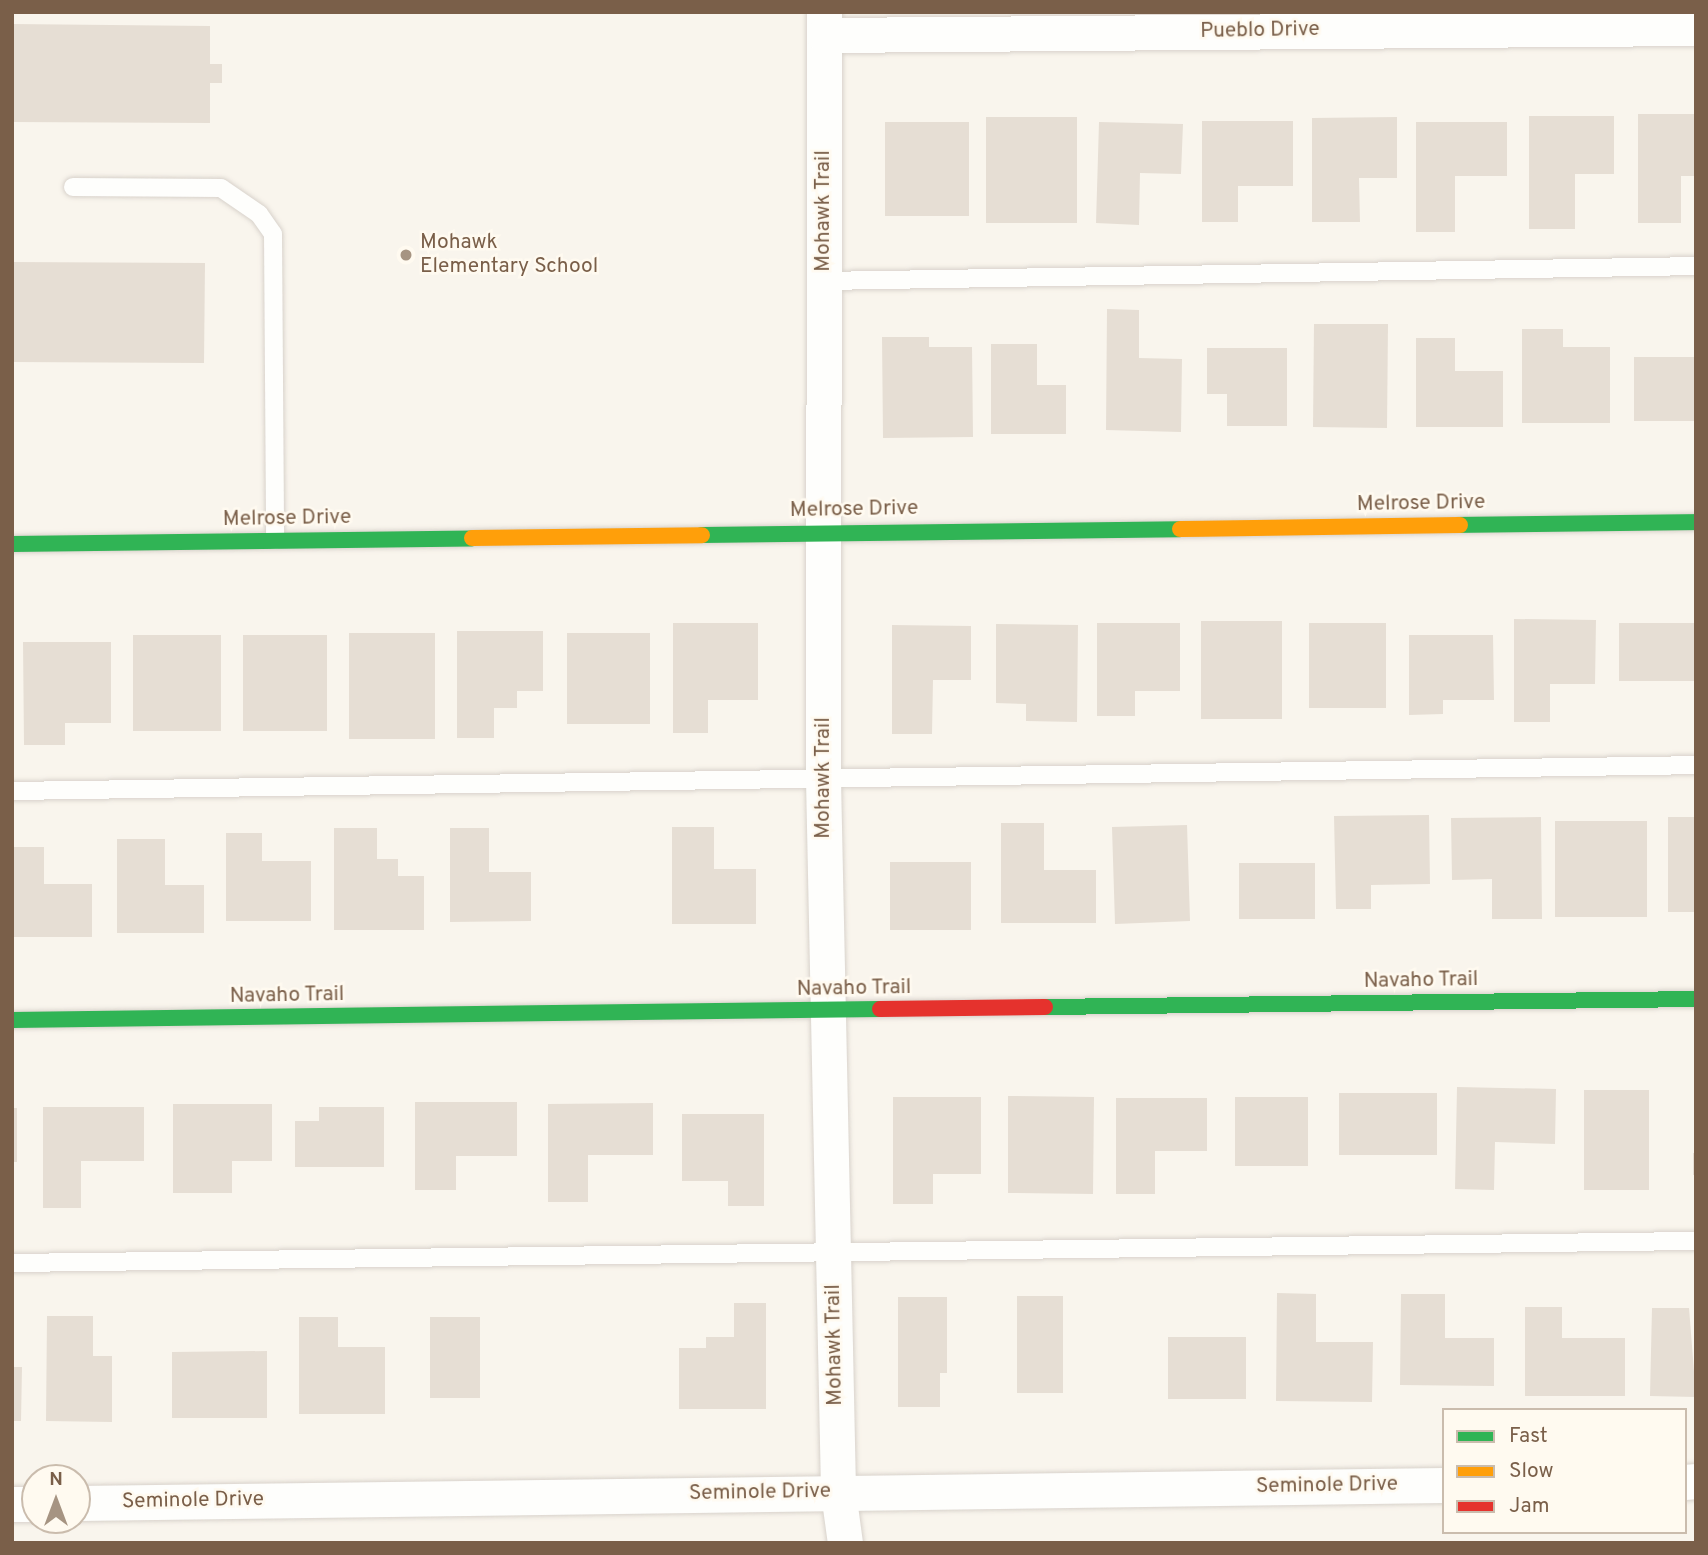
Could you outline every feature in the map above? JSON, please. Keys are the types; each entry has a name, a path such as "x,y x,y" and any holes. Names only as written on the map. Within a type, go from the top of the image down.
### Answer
{"street":[{"name":"Pueblo Drive","path":"824,24 1696,28"},
{"name":"Mohawk Trail","path":"824,24 823,779 838,1492 845,1543"},
{"name":"Melrose Drive","path":"12,544 825,531 1696,522"},
{"name":"Navaho Trail","path":"12,1020 1696,999"},
{"name":"Seminole Drive","path":"91,1503 1442,1485"}],"lane":[{"path":"73,187 221,188 259,214 273,234 275,540"},
{"path":"823,281 1696,266"},
{"path":"12,790 1696,765"},
{"path":"12,1263 833,1248 1696,1241"}],"building":[{"path":"12,24 210,26 210,64 222,64 222,83 210,83 210,123 12,122"},
{"path":"1638,114 1696,114 1696,176 1681,176 1681,223 1638,223"},
{"path":"1529,116 1614,116 1614,174 1575,174 1575,229 1529,229"},
{"path":"986,117 1077,117 1077,223 986,223"},
{"path":"1397,117 1397,178 1359,178 1360,222 1312,222 1312,118"},
{"path":"1202,121 1293,121 1293,186 1238,186 1238,222 1202,222"},
{"path":"885,122 969,122 969,216 885,216"},
{"path":"1099,122 1183,124 1181,174 1140,173 1139,225 1096,223"},
{"path":"1416,122 1507,122 1507,176 1455,176 1455,232 1416,232"},
{"path":"12,262 205,263 204,363 12,362"},
{"path":"1107,309 1139,310 1139,358 1182,359 1181,432 1106,430"},
{"path":"1314,324 1388,324 1387,428 1313,427"},
{"path":"1522,329 1563,329 1563,347 1610,347 1610,423 1522,423"},
{"path":"882,337 929,337 929,347 972,347 973,437 883,438"},
{"path":"1416,338 1455,338 1455,371 1503,371 1503,427 1416,427"},
{"path":"991,344 1037,344 1037,385 1066,385 1066,434 991,434"},
{"path":"1207,348 1287,348 1287,426 1227,426 1227,394 1207,394"},
{"path":"1634,357 1696,357 1696,421 1634,421"},
{"path":"1514,619 1596,620 1595,684 1550,684 1550,722 1514,722"},
{"path":"1201,621 1282,621 1282,719 1201,719"},
{"path":"673,623 758,623 758,700 708,700 708,733 673,733"},
{"path":"1097,623 1180,623 1180,691 1135,691 1135,716 1097,716"},
{"path":"1309,623 1386,623 1386,708 1309,708"},
{"path":"1619,623 1696,623 1696,681 1619,681"},
{"path":"996,624 1078,625 1077,722 1026,721 1026,704 996,703"},
{"path":"892,625 971,626 971,680 933,680 932,734 892,734"},
{"path":"457,631 543,631 543,691 517,691 517,708 494,708 494,738 457,738"},
{"path":"349,633 435,633 435,739 349,739"},
{"path":"567,633 650,633 650,724 567,724"},
{"path":"133,635 221,635 221,731 133,731"},
{"path":"243,635 327,635 327,731 243,731"},
{"path":"1409,635 1493,635 1494,700 1443,700 1443,714 1409,715"},
{"path":"23,642 111,642 111,723 65,723 65,745 24,745"},
{"path":"1429,815 1430,884 1371,885 1371,909 1336,909 1334,816"},
{"path":"1541,817 1542,919 1492,919 1492,879 1452,880 1451,818"},
{"path":"1668,817 1696,817 1696,912 1668,912"},
{"path":"1555,821 1647,821 1647,917 1555,917"},
{"path":"1001,823 1044,823 1044,870 1096,870 1096,923 1001,923"},
{"path":"1187,825 1190,921 1115,924 1112,827"},
{"path":"672,827 714,827 714,869 756,869 756,924 672,924"},
{"path":"334,828 377,828 377,859 398,859 398,876 424,876 424,930 334,930"},
{"path":"450,828 489,828 489,872 531,872 531,921 450,922"},
{"path":"226,833 262,833 262,861 311,861 311,921 226,921"},
{"path":"117,839 165,839 165,885 204,885 204,933 117,933"},
{"path":"12,847 44,847 44,884 92,884 92,937 12,937"},
{"path":"890,862 971,862 971,930 890,930"},
{"path":"1239,863 1315,863 1315,919 1239,919"},
{"path":"1457,1087 1556,1089 1555,1144 1495,1142 1494,1190 1455,1189"},
{"path":"1584,1090 1649,1090 1649,1190 1584,1190"},
{"path":"1339,1093 1437,1093 1437,1155 1339,1155"},
{"path":"1008,1096 1094,1097 1093,1194 1008,1193"},
{"path":"893,1097 981,1097 981,1174 933,1174 933,1204 893,1204"},
{"path":"1235,1097 1308,1097 1308,1166 1235,1166"},
{"path":"1116,1098 1207,1098 1207,1151 1155,1151 1155,1194 1116,1194"},
{"path":"415,1102 517,1102 517,1156 456,1156 456,1190 415,1190"},
{"path":"653,1103 653,1155 588,1155 588,1202 548,1202 548,1104"},
{"path":"173,1104 272,1104 272,1161 232,1161 232,1193 173,1193"},
{"path":"43,1107 144,1107 144,1161 81,1161 81,1208 43,1208"},
{"path":"319,1107 384,1107 384,1167 295,1167 295,1121 319,1121"},
{"path":"12,1108 17,1108 17,1162 12,1162"},
{"path":"682,1114 764,1114 764,1206 728,1206 728,1181 682,1181"},
{"path":"1693,1153 1696,1153 1696,1175 1693,1175"},
{"path":"1277,1293 1316,1294 1316,1342 1373,1342 1372,1402 1276,1401"},
{"path":"1401,1294 1445,1294 1445,1338 1494,1338 1494,1386 1400,1385"},
{"path":"1017,1296 1063,1296 1063,1393 1017,1393"},
{"path":"898,1297 947,1297 947,1373 940,1373 940,1407 898,1407"},
{"path":"734,1303 766,1303 766,1409 679,1409 679,1348 706,1348 706,1337 734,1337"},
{"path":"1525,1307 1562,1307 1562,1338 1625,1338 1625,1396 1525,1396"},
{"path":"1652,1308 1689,1308 1696,1397 1650,1396"},
{"path":"47,1316 93,1316 93,1356 112,1356 112,1422 46,1421"},
{"path":"299,1317 338,1317 338,1347 385,1347 385,1414 299,1414"},
{"path":"430,1317 480,1317 480,1398 430,1398"},
{"path":"1168,1337 1246,1337 1246,1399 1168,1399"},
{"path":"267,1351 267,1418 172,1418 172,1352"},
{"path":"12,1367 22,1367 21,1421 12,1421"}],"traffic: fast":[{"path":"1460,525 1696,522"},
{"path":"702,535 1180,529"},
{"path":"12,544 472,538"},
{"path":"1045,1007 1696,999"},
{"path":"12,1020 880,1009"}],"traffic: slow":[{"path":"1180,529 1460,525"},
{"path":"472,538 702,535"}],"traffic: jam":[{"path":"880,1009 1045,1007"}],"place":[{"name":"Mohawk Elementary School","path":"406,255"}]}
